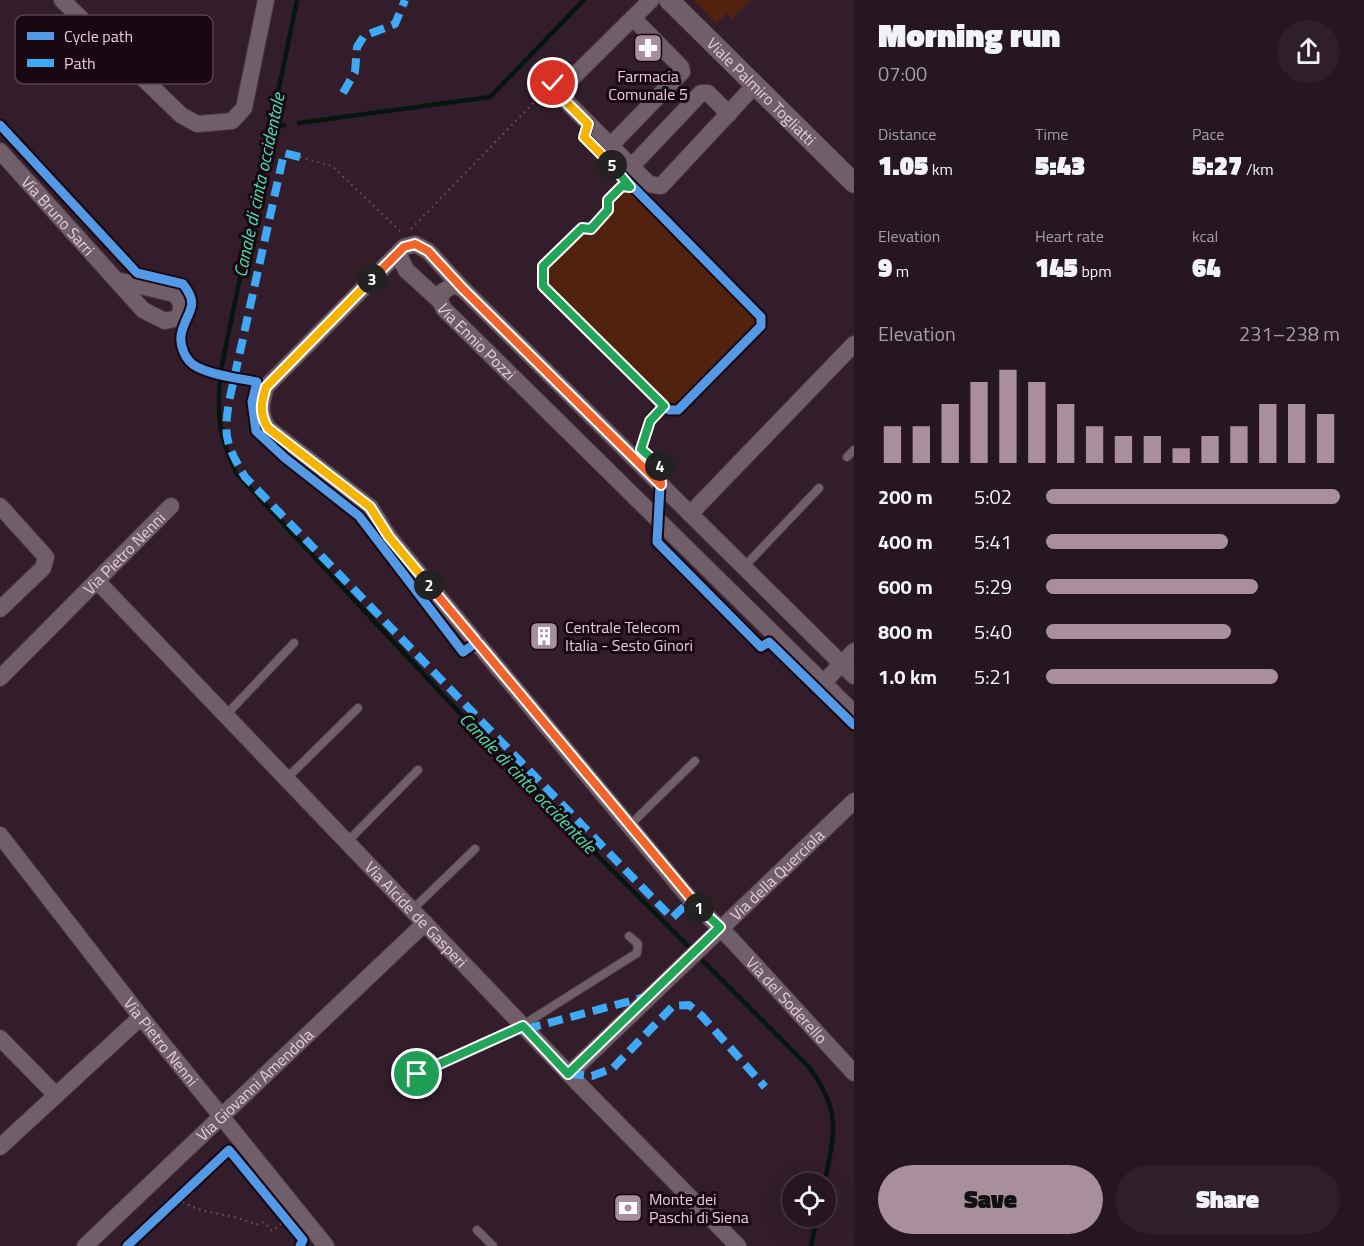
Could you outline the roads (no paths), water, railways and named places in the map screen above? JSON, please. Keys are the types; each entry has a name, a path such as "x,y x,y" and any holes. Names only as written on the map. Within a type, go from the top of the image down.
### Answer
{"street":[{"path":"62,0 78,15"},
{"path":"150,84 190,122 232,121 244,108 266,0"},
{"path":"651,0 560,90 561,97 610,146 628,173 649,184 661,186 755,86"},
{"name":"Viale Palmiro Togliatti","path":"669,0 854,183"},
{"path":"610,146 682,72 681,66 633,18"},
{"path":"628,173 701,93 708,93 729,114"},
{"name":"Via Bruno Sarri","path":"0,151 116,280"},
{"path":"463,289 428,251 415,244 404,247 266,387 260,404 262,418 268,428 370,507 389,537 629,826 691,900 720,927"},
{"path":"398,253 406,270 440,301"},
{"name":"Via Ennio Pozzi","path":"854,676 463,289 454,285 445,288 440,301 444,309 854,713"},
{"path":"690,514 854,344"},
{"path":"0,506 46,557 43,568 0,609"},
{"name":"Via Pietro Nenni","path":"0,678 98,582 171,506"},
{"name":"Via Alcide de Gasperi","path":"98,582 568,1074 738,1246"},
{"path":"824,682 854,651"},
{"name":"Via della Querciola","path":"568,1074 854,801"},
{"name":"Via Pietro Nenni","path":"0,835 141,1017 326,1246"},
{"path":"0,864 13,852"},
{"name":"Via Giovanni Amendola","path":"84,1246 425,923"},
{"name":"Via del Soderello","path":"720,927 854,1073"},
{"path":"0,1147 141,1017"},
{"path":"0,1038 56,1095"}],"lane":[{"path":"847,458 854,450"},
{"path":"744,567 819,488"},
{"path":"226,715 294,643"},
{"path":"286,778 358,708"},
{"path":"629,826 695,761"},
{"path":"347,842 418,770"},
{"path":"412,910 475,849"},
{"path":"417,1074 523,1026 637,953 638,944 629,936"},
{"path":"477,1230 493,1246"}],"waterway":[{"name":"Canale di cinta occidentale","path":"221,370 297,0"},
{"path":"299,123 490,97 584,0"},
{"path":"271,127 284,125"},
{"name":"Canale di cinta occidentale","path":"220,379 220,427 236,473 525,783 809,1067 820,1083 831,1110 833,1136 826,1173"},
{"name":"Canale di cinta occidentale","path":"811,1246 815,1227"}],"place":[{"name":"Farmacia Comunale 5","path":"648,48"},
{"name":"Centrale Telecom Italia - Sesto Ginori","path":"544,636"},
{"name":"Monte dei Paschi di Siena","path":"628,1208"}]}
